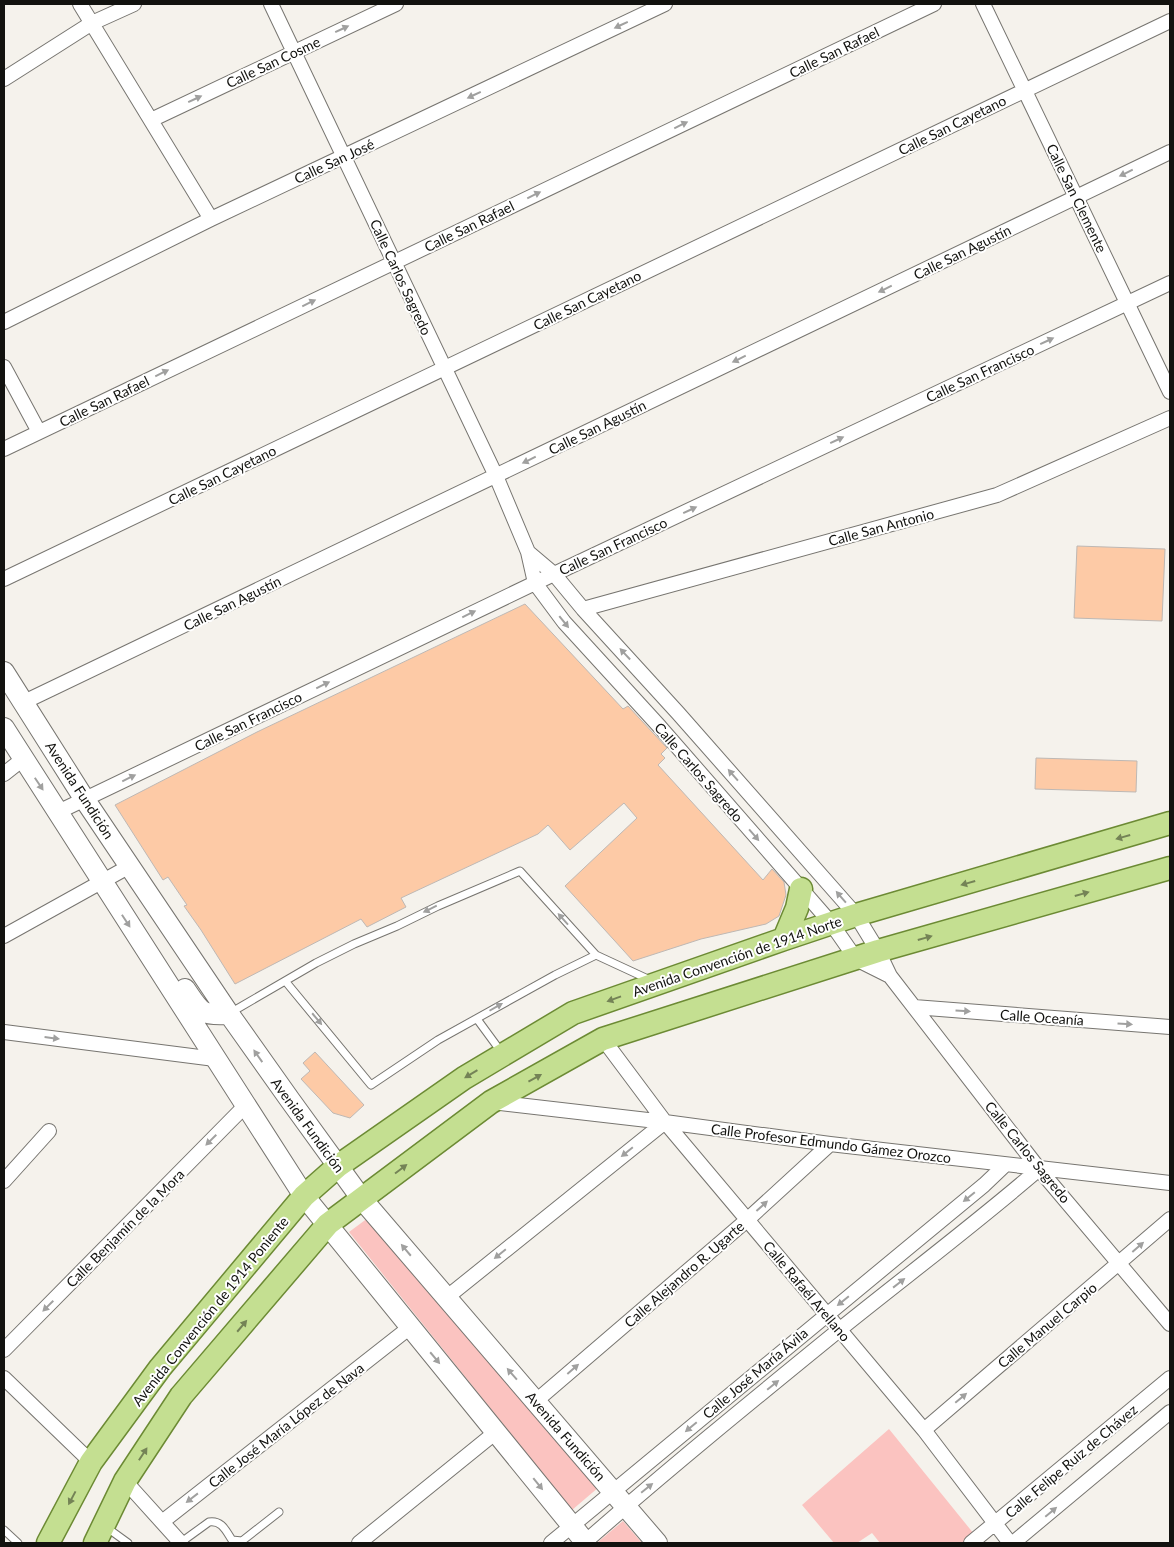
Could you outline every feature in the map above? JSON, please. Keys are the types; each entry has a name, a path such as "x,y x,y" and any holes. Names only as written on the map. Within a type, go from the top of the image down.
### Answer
{"main road":[{"name":"Avenida Convención de 1914 Norte","path":"338,1166 464,1078 573,1014 856,915 1170,823"},
{"path":"99,1534 125,1481 181,1396 328,1224 491,1102 603,1039 878,952 1170,868"},
{"path":"784,939 798,908 801,889"},
{"name":"Avenida Convención de 1914 Poniente","path":"48,1543 91,1462 160,1368 304,1196 338,1166"}],"street":[{"path":"80,4 211,219"},
{"path":"4,79 92,23 134,4"},
{"name":"Calle Carlos Sagredo","path":"271,4 496,476 528,552 535,582 564,622 660,727 831,923 856,959 890,976"},
{"name":"Calle San Cosme","path":"151,120 396,4"},
{"name":"Calle San José","path":"4,322 211,219 665,4"},
{"name":"Calle San Rafael","path":"4,449 934,4"},
{"name":"Calle San Clemente","path":"983,4 1170,392"},
{"name":"Calle San Cayetano","path":"4,580 1170,21"},
{"name":"Calle San Agustín","path":"24,702 1170,152"},
{"name":"Calle San Francisco","path":"58,812 535,582 1170,283"},
{"path":"4,367 39,432"},
{"name":"Calle San Antonio","path":"583,609 997,495 1170,418"},
{"name":"Calle Carlos Sagredo","path":"528,552 554,574 856,915 890,976 1039,1169 1170,1324"},
{"name":"Avenida Fundición","path":"4,672 85,800 229,1014 361,1198 658,1543"},
{"path":"660,727 678,712"},
{"path":"4,728 304,1196 585,1543"},
{"path":"4,774 23,759"},
{"path":"4,936 130,866"},
{"path":"152,961 166,969 180,982 200,1010 210,1016 229,1014"},
{"name":"Calle Oceanía","path":"914,1007 1170,1027"},
{"path":"4,1032 215,1059"},
{"name":"Calle Rafaél Arellano","path":"603,1039 665,1122 924,1430 995,1524 1012,1543"},
{"name":"Calle Profesor Edmundo Gámez Orozco","path":"491,1102 1005,1165 1170,1183"},
{"name":"Calle Benjamín de la Mora","path":"4,1350 246,1106"},
{"path":"446,1298 665,1122"},
{"path":"4,1181 49,1131"},
{"name":"Calle Alejandro R. Ugarte","path":"536,1401 748,1220 830,1144"},
{"name":"Calle José María Ávila","path":"585,1543 620,1498 827,1314 1005,1165"},
{"name":"Calle José María Ávila","path":"551,1543 572,1525 620,1498 840,1330 1004,1200 1039,1169"},
{"name":"Calle Manuel Carpio","path":"924,1430 1170,1219"},
{"name":"Calle José María López de Nava","path":"162,1522 410,1328"},
{"path":"4,1378 91,1462"},
{"name":"Calle Felipe Ruiz de Chávez","path":"972,1543 1170,1378"},
{"name":"Calle Felipe Ruiz de Chávez","path":"1012,1543 1170,1412"},
{"path":"359,1543 496,1432"},
{"path":"125,1481 181,1543"}],"lane":[{"path":"229,1014 316,963 354,944 520,871 596,955 657,984"},
{"path":"286,982 371,1085 438,1040 555,974 596,955"},
{"path":"477,1019 503,1055"},
{"path":"181,1543 209,1522 215,1521 220,1522 232,1540 242,1542 279,1512"},
{"path":"4,1530 18,1543"},
{"path":"99,1534 128,1543"}],"shaded area":[{"path":"372,1215 599,1487 572,1510 349,1232"},
{"path":"889,1429 974,1534 962,1543 880,1543 872,1533 857,1543 834,1543 802,1505"},
{"path":"623,1521 642,1543 598,1542"}],"building":[{"path":"1077,546 1165,549 1162,621 1074,618"},
{"path":"525,604 623,709 628,706 667,748 661,754 665,758 658,765 763,880 772,869 784,882 786,895 779,916 766,924 701,939 633,961 565,886 637,818 624,803 570,850 548,825 538,834 401,898 406,907 367,927 361,919 235,984 184,906 187,905 168,877 163,880 115,805 257,732"},
{"path":"1036,758 1137,761 1136,792 1035,789"},
{"path":"315,1052 364,1105 350,1118 333,1113 301,1079 310,1071 303,1063"}]}
